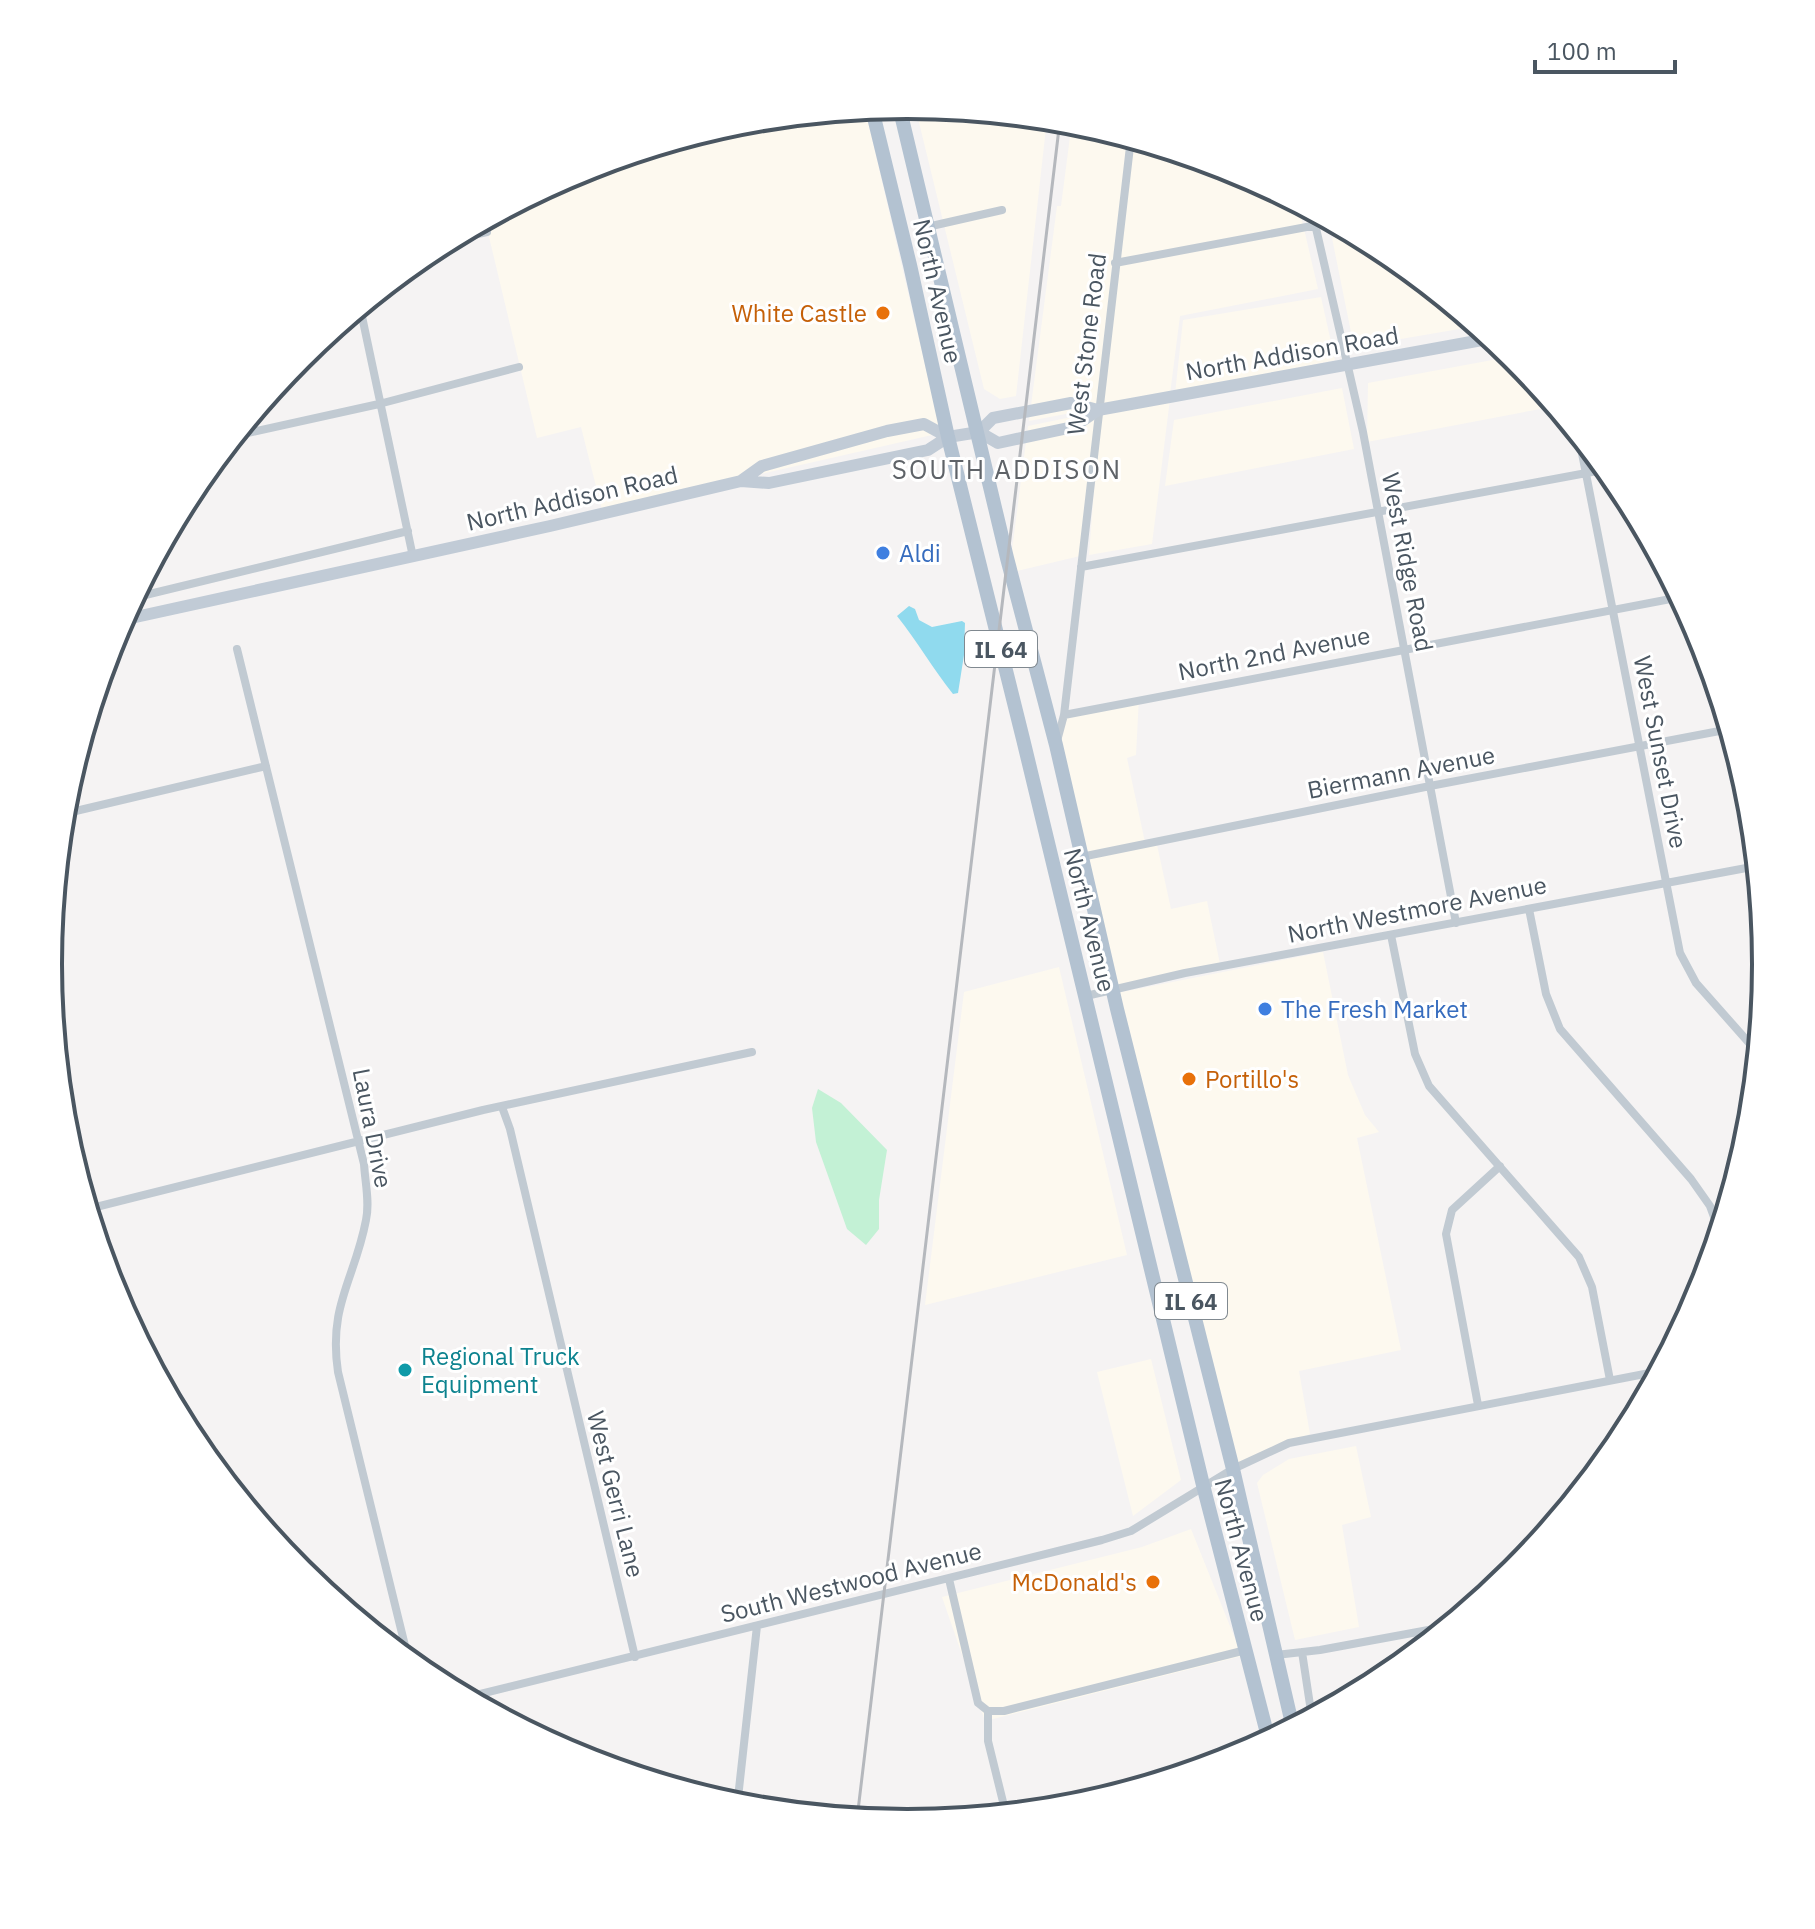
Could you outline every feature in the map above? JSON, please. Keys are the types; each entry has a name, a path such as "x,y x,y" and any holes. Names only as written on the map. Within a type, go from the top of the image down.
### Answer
{"main road":[{"name":"North Avenue","path":"902,119 1007,558 1056,745 1113,990 1233,1469 1291,1718"},
{"name":"North Avenue","path":"875,120 948,437 1203,1485 1266,1730"}],"street":[{"name":"West Stone Road","path":"1056,745 1064,715 1130,149"},
{"path":"927,227 1002,210"},
{"path":"1115,263 1315,225"},
{"name":"West Ridge Road","path":"1315,225 1349,365 1456,923"},
{"path":"362,319 413,557"},
{"name":"North Addison Road","path":"979,432 998,443 1073,427 1098,410 1478,341"},
{"path":"252,432 379,404 519,367"},
{"name":"North Addison Road","path":"137,617 741,481 769,483 928,450 948,437 979,432 993,418 1025,411 1071,403 1098,410"},
{"name":"North Addison Road","path":"741,481 762,466 887,431 924,424 948,437"},
{"name":"West Sunset Drive","path":"1583,456 1676,939 1686,967 1696,983 1749,1043"},
{"path":"1081,567 1594,472"},
{"path":"147,594 408,531"},
{"name":"North 2nd Avenue","path":"1064,715 1670,599"},
{"name":"Laura Drive","path":"237,649 359,1141 365,1179 366,1222 339,1302 334,1344 338,1372 404,1643"},
{"name":"Biermann Avenue","path":"1081,857 1719,731"},
{"path":"76,811 266,766"},
{"name":"North Westmore Avenue","path":"1086,996 1185,973 1747,868"},
{"path":"1529,909 1546,994 1560,1029 1698,1188 1714,1216"},
{"path":"1391,935 1421,1070 1444,1104 1570,1245 1583,1264 1592,1287 1610,1380"},
{"path":"98,1206 502,1107 752,1052"},
{"name":"West Gerri Lane","path":"502,1107 510,1129 635,1657"},
{"path":"1478,1405 1446,1234 1452,1210 1500,1166"},
{"name":"South Westwood Avenue","path":"480,1694 1131,1531 1203,1485 1289,1443 1647,1373"},
{"path":"949,1579 978,1703 988,1711 1004,1711 1246,1650"},
{"path":"739,1793 757,1626"},
{"path":"1276,1655 1428,1630"},
{"path":"1302,1652 1310,1707"},
{"path":"988,1711 988,1741 1004,1804"}],"shaded area":[{"path":"918,119 1046,131 1016,396 1000,399 984,389"},
{"path":"868,120 941,433 602,510 581,427 537,438 488,231 584,183 689,148 797,126"},
{"path":"1070,135 1179,164 1231,183 1301,217 1318,289 1180,316 1170,394 1029,421 1057,206 1061,206"},
{"path":"1338,237 1377,261 1464,328 1354,347 1332,238"},
{"path":"1321,297 1335,360 1175,394 1183,320"},
{"path":"1497,359 1544,408 1367,442 1368,383"},
{"path":"1342,388 1354,449 1165,486 1174,420"},
{"path":"1170,399 1152,544 1089,555 1100,412"},
{"path":"1096,412 1080,556 1013,572 1011,558 1028,426"},
{"path":"1139,697 1136,755 1127,758 1146,847 1157,845 1171,909 1207,901 1220,964 1116,987 1059,746 1067,712"},
{"path":"1323,952 1348,1075 1365,1115 1379,1132 1357,1138 1401,1350 1299,1371 1310,1434 1235,1464 1117,993"},
{"path":"1059,967 1127,1255 925,1305 964,992"},
{"path":"1151,1359 1181,1480 1133,1516 1097,1372"},
{"path":"1356,1446 1371,1517 1342,1525 1359,1627 1295,1640 1257,1483 1263,1475 1289,1459"},
{"path":"1191,1529 1242,1656 985,1721 942,1597 1142,1547"}],"green space":[{"path":"818,1089 841,1103 887,1150 879,1200 879,1229 866,1245 847,1229 816,1142 812,1108"}],"water":[{"path":"909,606 915,609 919,620 932,627 965,623 958,693 953,694 897,616"}],"railway":[{"path":"858,1808 1058,133"}],"place":[{"name":"White Castle","path":"883,313"},
{"name":"Aldi","path":"883,553"},
{"name":"The Fresh Market","path":"1265,1009"},
{"name":"Portillo's","path":"1189,1079"},
{"name":"Regional Truck Equipment","path":"405,1370"},
{"name":"McDonald's","path":"1153,1582"}],"district":[{"name":"SOUTH ADDISON","path":"1007,469"}]}
